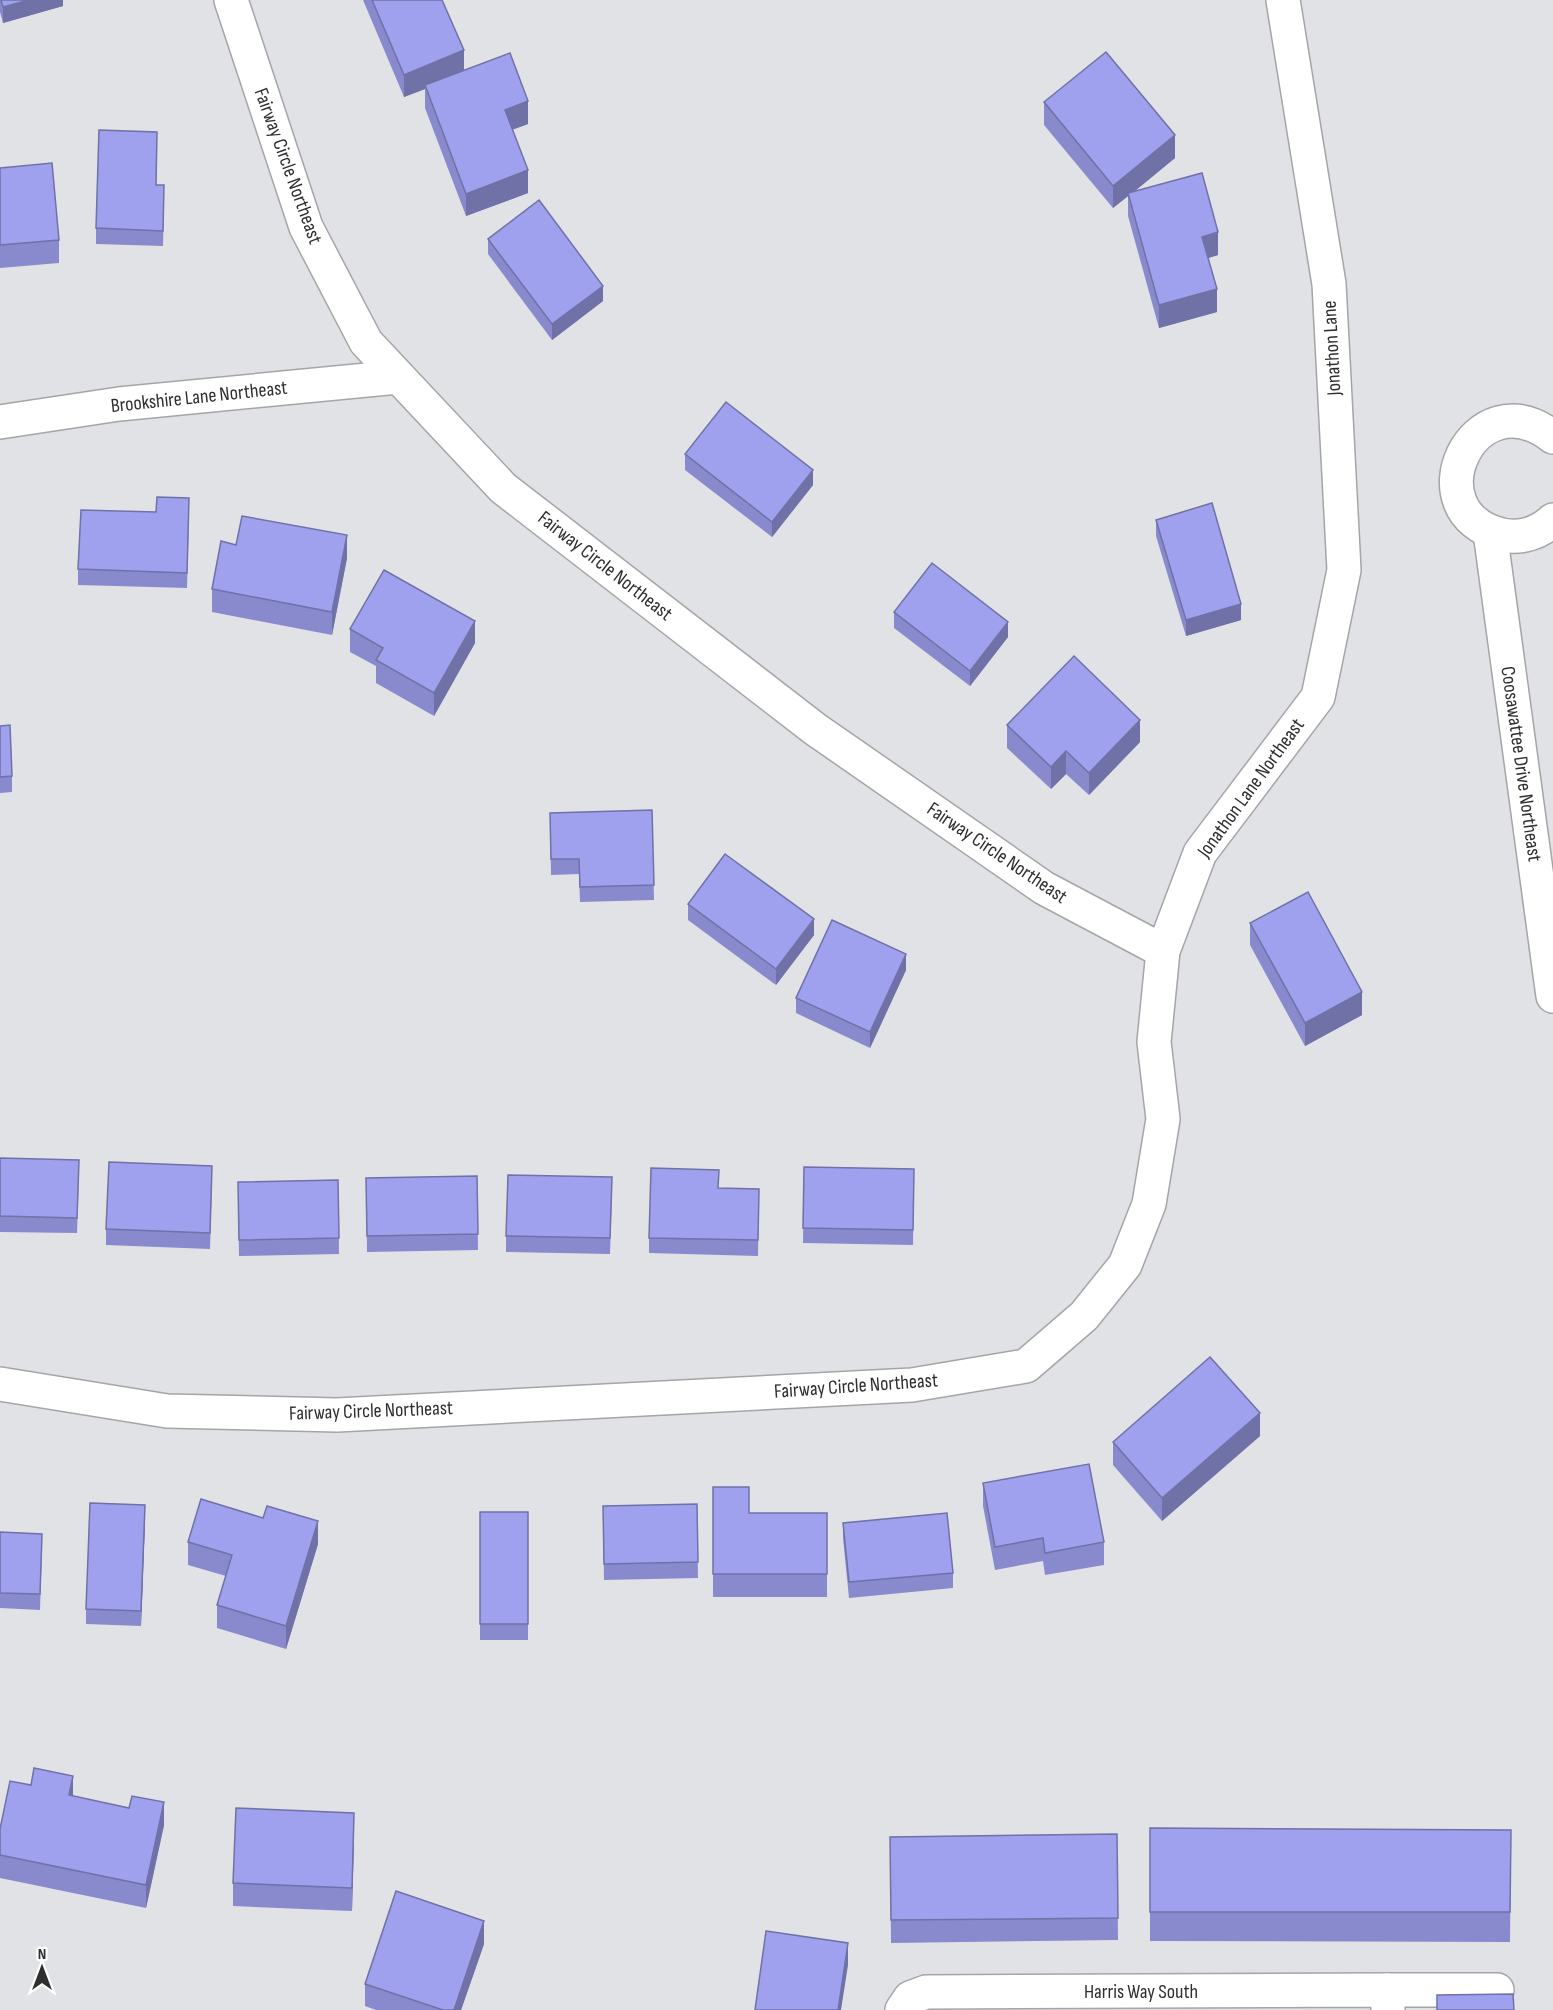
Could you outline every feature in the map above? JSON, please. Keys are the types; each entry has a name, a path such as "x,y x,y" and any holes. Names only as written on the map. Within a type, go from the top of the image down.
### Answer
{"street":[{"name":"Fairway Circle Northeast","path":"0,1384 167,1411 337,1415 912,1385 1026,1366 1084,1316 1125,1265 1149,1204 1163,1119 1154,1042 1163,951 1044,888 815,729 503,488 366,342 306,227 231,0"},
{"name":"Jonathon Lane","path":"1284,0 1329,284 1344,570 1318,697"},
{"name":"Brookshire Lane Northeast","path":"0,422 119,404 398,377"},
{"path":"1544,425 1511,422 1494,425 1480,432 1468,444 1460,459 1456,476 1458,494 1465,509 1476,522 1490,532 1507,536 1527,535 1545,527 1553,520"},
{"name":"Coosawattee Drive Northeast","path":"1490,532 1547,910 1553,996"},
{"name":"Jonathon Lane Northeast","path":"1163,951 1200,853 1318,697"},
{"name":"Harris Way South","path":"902,2010 910,1998 926,1992 1387,2000 1497,1990"}],"building":[{"path":"1,0 29,0 3,7"},
{"path":"372,0 442,0 464,50 404,75"},
{"path":"1106,52 1175,135 1113,186 1044,102"},
{"path":"510,53 528,101 505,110 528,170 466,194 425,85"},
{"path":"99,130 157,132 156,185 164,185 163,231 96,228"},
{"path":"52,163 59,240 0,245 0,168"},
{"path":"1202,173 1218,232 1202,237 1217,289 1159,305 1128,193"},
{"path":"539,200 603,286 552,324 488,239"},
{"path":"726,402 813,470 772,522 685,454"},
{"path":"157,497 189,498 187,573 78,569 81,510 156,512"},
{"path":"1212,503 1241,604 1186,620 1156,520"},
{"path":"242,516 347,535 332,612 212,589 221,541 236,545"},
{"path":"932,563 1008,622 970,671 894,612"},
{"path":"384,570 475,621 434,693 376,660 383,648 350,629"},
{"path":"1074,656 1140,720 1089,773 1066,751 1051,767 1007,725"},
{"path":"10,725 12,776 0,777 0,726"},
{"path":"652,810 654,885 580,887 579,859 551,859 550,813"},
{"path":"725,854 814,919 776,969 688,904"},
{"path":"1308,892 1362,992 1305,1023 1250,923"},
{"path":"832,920 906,954 870,1032 796,998"},
{"path":"0,1158 79,1160 77,1218 0,1216"},
{"path":"109,1162 212,1166 210,1233 106,1229"},
{"path":"804,1167 914,1169 913,1230 803,1228"},
{"path":"651,1168 719,1170 718,1188 759,1189 758,1240 649,1238"},
{"path":"508,1175 612,1177 610,1238 506,1236"},
{"path":"477,1176 478,1234 367,1236 366,1178"},
{"path":"338,1180 339,1238 239,1240 238,1182"},
{"path":"1210,1357 1260,1413 1162,1498 1113,1442"},
{"path":"1089,1464 1104,1542 1045,1553 1043,1538 995,1547 983,1483"},
{"path":"713,1487 749,1487 749,1513 827,1513 827,1574 713,1574"},
{"path":"201,1499 263,1518 267,1506 318,1521 286,1626 217,1605 232,1555 188,1542"},
{"path":"90,1503 145,1505 141,1611 86,1609"},
{"path":"697,1504 698,1562 604,1564 603,1506"},
{"path":"480,1512 528,1512 528,1624 480,1624"},
{"path":"947,1513 953,1573 849,1582 843,1523"},
{"path":"0,1532 42,1534 40,1594 0,1593"},
{"path":"34,1768 73,1776 69,1795 129,1808 132,1796 164,1802 146,1885 0,1855 0,1829 10,1781 31,1785"},
{"path":"236,1808 354,1813 352,1888 233,1883"},
{"path":"1150,1828 1511,1830 1510,1912 1150,1912"},
{"path":"1117,1834 1118,1918 891,1920 890,1837"},
{"path":"396,1891 484,1921 454,2010 443,2010 365,1984"},
{"path":"766,1931 848,1943 838,2010 755,2010"},
{"path":"1513,1994 1514,2010 1437,2010 1437,1995"}]}
